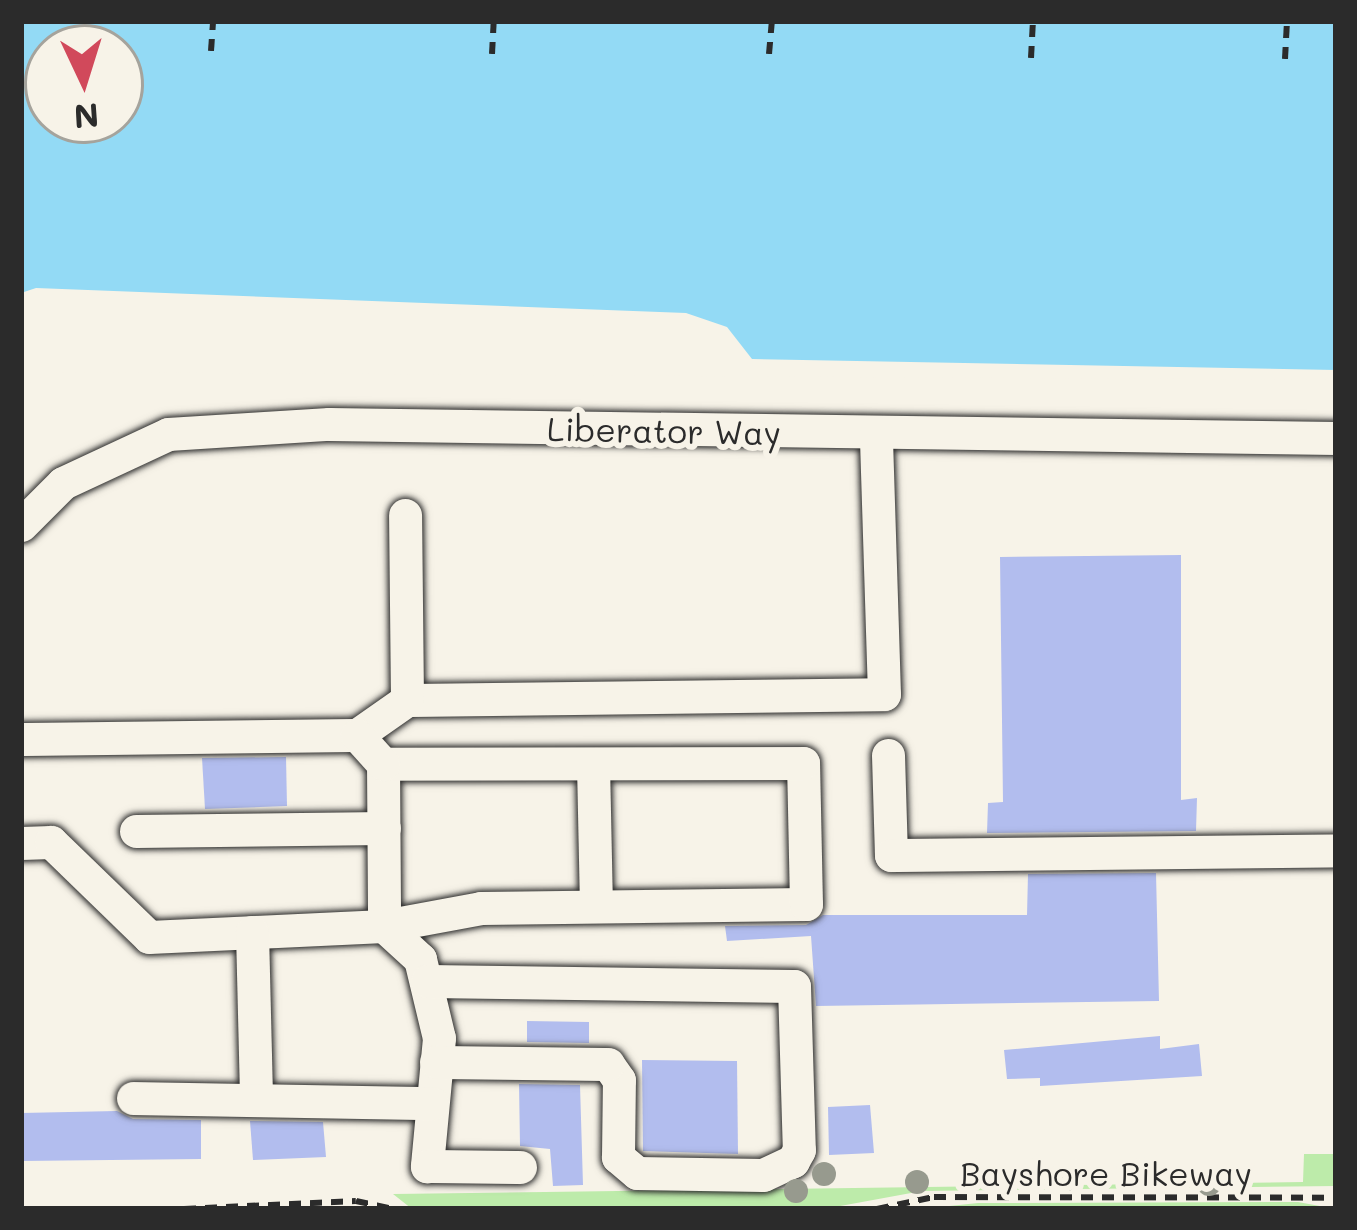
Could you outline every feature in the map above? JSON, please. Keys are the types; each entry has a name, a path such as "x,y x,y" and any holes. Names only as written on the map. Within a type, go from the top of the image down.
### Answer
{"street":[{"name":"Liberator Way","path":"21,525 63,483 167,434 329,424 1336,438"},
{"path":"21,739 357,735 407,700 884,694 876,433"},
{"path":"405,514 407,700"},
{"path":"357,735 383,764 384,926 420,959 428,981 436,1062 427,1166 520,1167"},
{"path":"888,754 891,855 1336,850"},
{"path":"21,843 51,842 149,937 384,926 481,908 806,904 803,763 383,764"},
{"path":"592,764 596,906"},
{"path":"136,831 384,828"},
{"path":"252,932 256,1100"},
{"path":"428,981 794,986 799,1150 794,1161 763,1175 637,1173 618,1156 619,1080 608,1064 436,1062"},
{"path":"133,1098 432,1103"}],"path":[{"path":"212,51 213,21"},
{"path":"492,54 494,21"},
{"path":"769,54 772,21"},
{"path":"1031,58 1033,21"},
{"path":"1285,59 1287,21"},
{"name":"Bayshore Bikeway","path":"877,1209 934,1197 1336,1198"},
{"path":"184,1209 280,1201 394,1209"}],"green space":[{"path":"1304,1154 1336,1154 1336,1186 922,1191 824,1209 412,1209 393,1194 1303,1182"},
{"path":"1298,1202 1336,1209 921,1209 978,1203"}],"water":[{"path":"21,21 1336,21 1336,374 49,366 21,382"}],"pier":[{"path":"36,288 686,313 727,327 752,359 1336,370 1336,380 50,372 21,388 21,293"}],"building":[{"path":"1181,555 1181,800 1197,798 1196,831 987,833 988,803 1003,802 1000,557"},
{"path":"286,757 287,806 205,809 202,758"},
{"path":"1156,873 1159,1001 816,1006 811,936 727,941 725,926 806,925 823,915 1027,915 1028,874"},
{"path":"527,1021 589,1022 589,1043 527,1042"},
{"path":"1160,1036 1160,1049 1199,1044 1202,1076 1040,1086 1040,1078 1007,1079 1004,1050"},
{"path":"642,1060 737,1061 738,1154 643,1151"},
{"path":"519,1084 580,1085 583,1185 553,1186 550,1149 520,1146"},
{"path":"870,1105 874,1153 829,1155 828,1107"},
{"path":"117,1111 133,1119 201,1120 201,1159 21,1161 21,1113"},
{"path":"250,1121 323,1122 326,1157 253,1160"}]}
